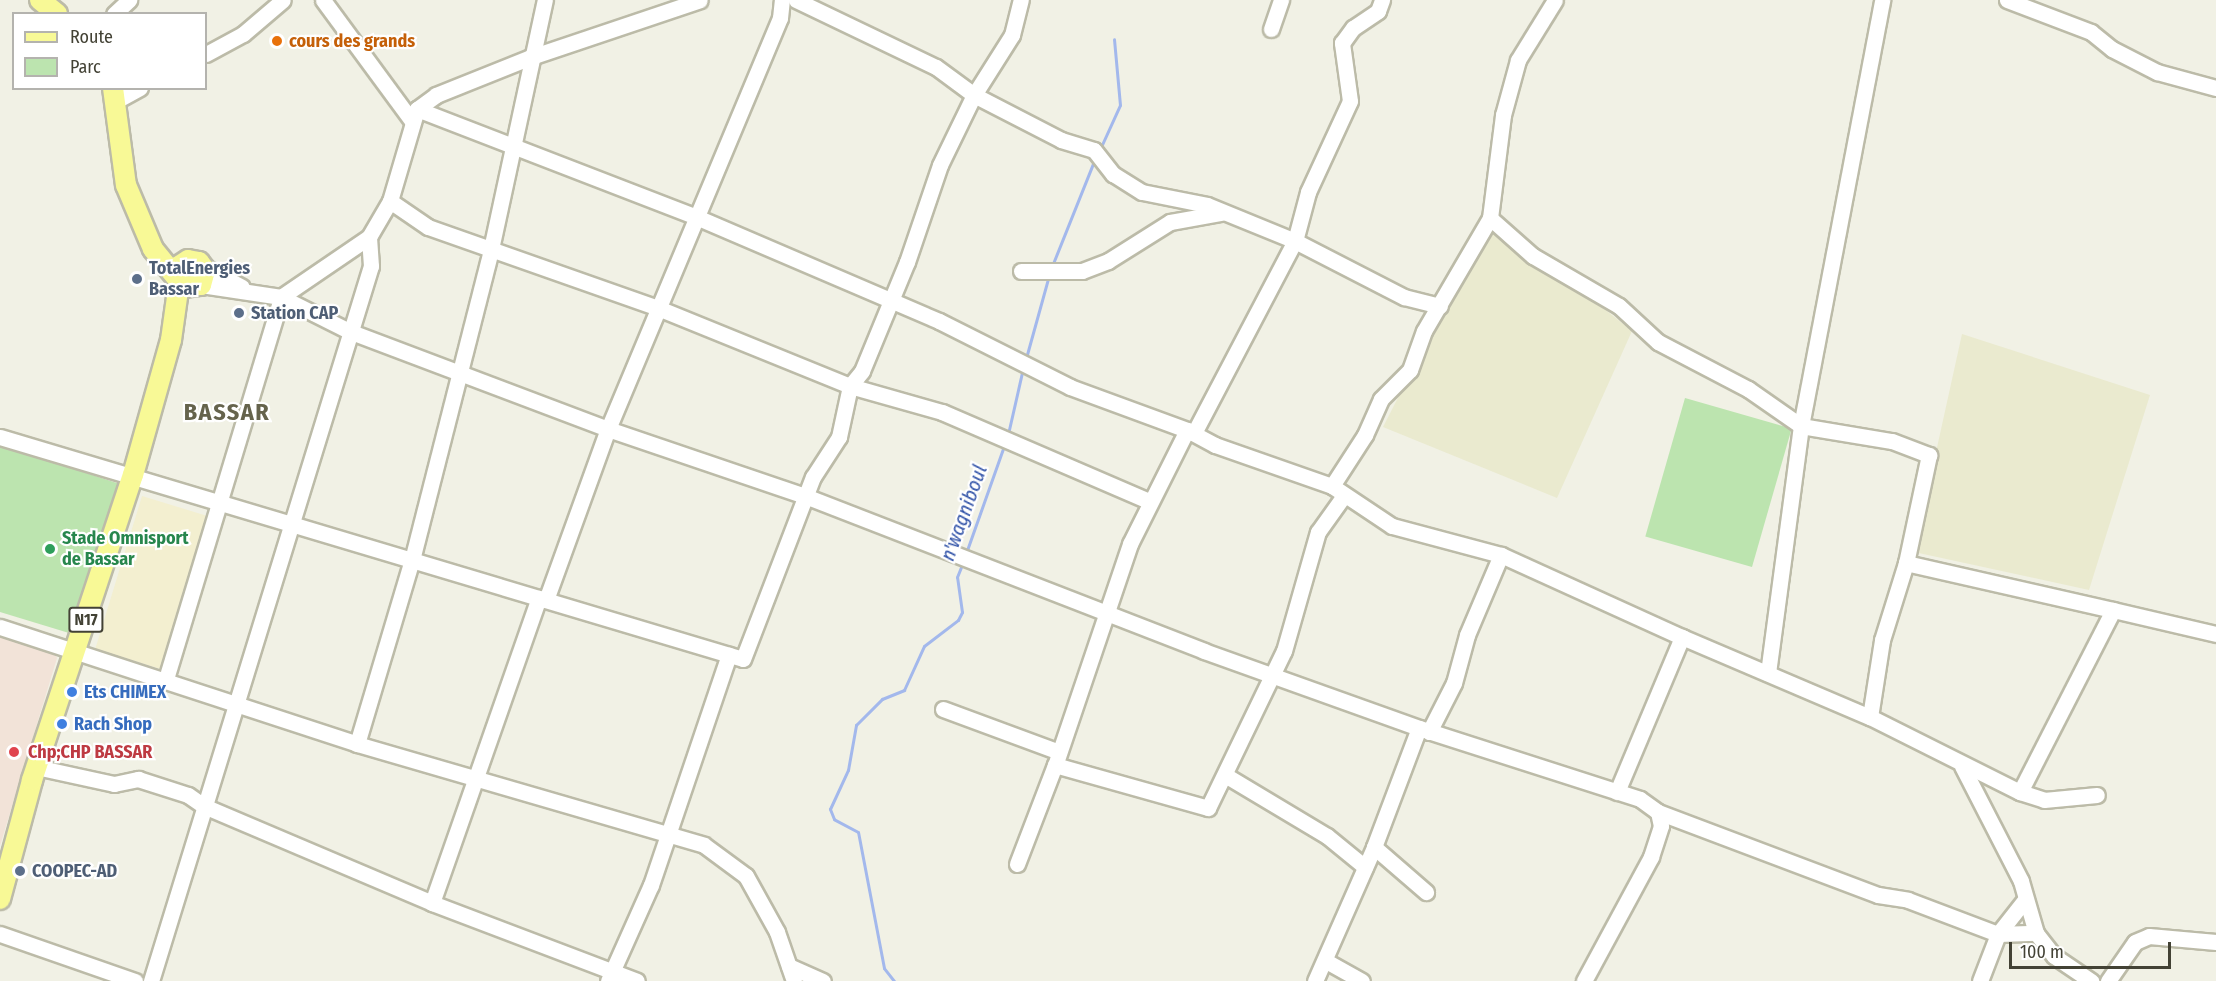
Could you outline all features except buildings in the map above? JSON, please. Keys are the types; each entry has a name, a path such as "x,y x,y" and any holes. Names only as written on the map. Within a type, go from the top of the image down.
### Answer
{"main road":[{"path":"40,0 55,12"},
{"path":"115,94 126,185 153,249 190,276"},
{"name":"N17","path":"0,899 36,766 133,475 190,276"}],"street":[{"path":"116,12 129,0"},
{"path":"207,53 243,34 284,0"},
{"path":"323,0 414,116 510,144 694,216 891,300 1070,387 1190,431 1337,491 1392,526 1501,555 1682,637 1870,717 1962,766 2020,792 2044,800 2097,795"},
{"path":"357,744 412,560 490,249 510,144 545,0"},
{"path":"166,679 281,297 369,237 390,201 414,116 436,95 531,57 700,0"},
{"path":"432,903 474,778 608,429 694,216 780,18 782,0"},
{"path":"796,0 936,67 974,95 1076,147 1094,150 1113,174 1142,192 1224,212 1295,241 1404,297 1440,306"},
{"path":"0,437 743,659 805,496 839,437 850,386 862,371 891,300 940,165 974,95 1012,35 1021,0"},
{"path":"1271,29 1281,0"},
{"path":"1017,864 1057,759 1107,610 1149,501 1295,241 1308,192 1350,101 1342,43 1353,28 1378,11 1383,0"},
{"path":"943,709 1057,759 1208,807 1226,775 1270,673 1284,651 1318,532 1380,399 1410,370 1424,331 1490,218 1503,115 1518,60 1555,0"},
{"path":"1768,673 1801,426 1882,0"},
{"path":"2007,0 2091,32 2112,49 2157,72 2216,88"},
{"path":"115,94 132,90"},
{"path":"390,201 428,226 658,308 850,386 942,412 1149,501"},
{"path":"1021,271 1082,271 1108,261 1170,222 1224,212"},
{"path":"1490,218 1533,255 1619,306 1658,342 1748,389 1801,426 1892,441 1929,455 1906,563 1882,640 1870,717"},
{"path":"150,981 234,701 371,266 369,237"},
{"path":"190,276 253,293 281,297 351,332 458,370 608,429 805,496 1424,730 1640,799 1658,812 1878,895 1908,900 1998,934 2036,933"},
{"path":"1315,981 1326,961 1424,730 1454,683 1467,635 1501,555"},
{"path":"1906,563 2216,634"},
{"path":"2020,792 2113,610"},
{"path":"0,627 75,653 234,701 357,744 668,838 704,845 746,876 777,932 791,974 823,981"},
{"path":"1617,792 1682,637"},
{"path":"610,976 668,838 729,655"},
{"path":"36,766 114,784 138,779 188,795 204,806 432,903 610,976 637,981"},
{"path":"1962,766 2021,881 2024,901 2036,933 2054,956 2091,981"},
{"path":"1226,775 1327,836 1365,867"},
{"path":"1584,981 1651,857 1661,826 1658,812"},
{"path":"1374,847 1425,892"},
{"path":"1980,981 1998,934 2024,901"},
{"path":"0,934 135,981"},
{"path":"2108,981 2135,942 2149,936 2216,942"},
{"path":"1326,961 1362,981"}],"shaded area":[{"path":"1490,218 1632,331 1557,498 1383,427"},
{"path":"1962,334 2150,395 2089,590 1914,552"},
{"path":"142,496 209,516 162,669 95,649"},
{"name":"Chp;CHP BASSAR","path":"0,630 52,646 57,658 0,846"}],"green space":[{"path":"1685,398 1792,429 1752,567 1645,536"},
{"name":"Stade Omnisport de Bassar","path":"0,445 123,485 69,633 0,612"}],"waterway":[{"name":"n'wagniboul","path":"1100,149 1120,105 1114,39"},
{"name":"n'wagniboul","path":"1052,266 1094,161"},
{"name":"n'wagniboul","path":"1026,358 1049,275"},
{"name":"n'wagniboul","path":"1008,434 1023,368"},
{"name":"n'wagniboul","path":"966,553 1005,443"},
{"name":"n'wagniboul","path":"894,981 884,968 858,832 834,819 830,809 848,770 856,725 882,699 904,690 924,646 958,620 962,612 957,577 963,562"}],"place":[{"name":"cours des grands","path":"277,41"},
{"name":"TotalEnergies Bassar","path":"137,279"},
{"name":"Station CAP","path":"239,313"},
{"name":"Stade Omnisport de Bassar","path":"50,549"},
{"name":"Ets CHIMEX","path":"72,692"},
{"name":"Rach Shop","path":"62,724"},
{"name":"Chp;CHP BASSAR","path":"14,752"},
{"name":"COOPEC-AD","path":"20,871"}],"district":[{"name":"BASSAR","path":"227,413"}]}
